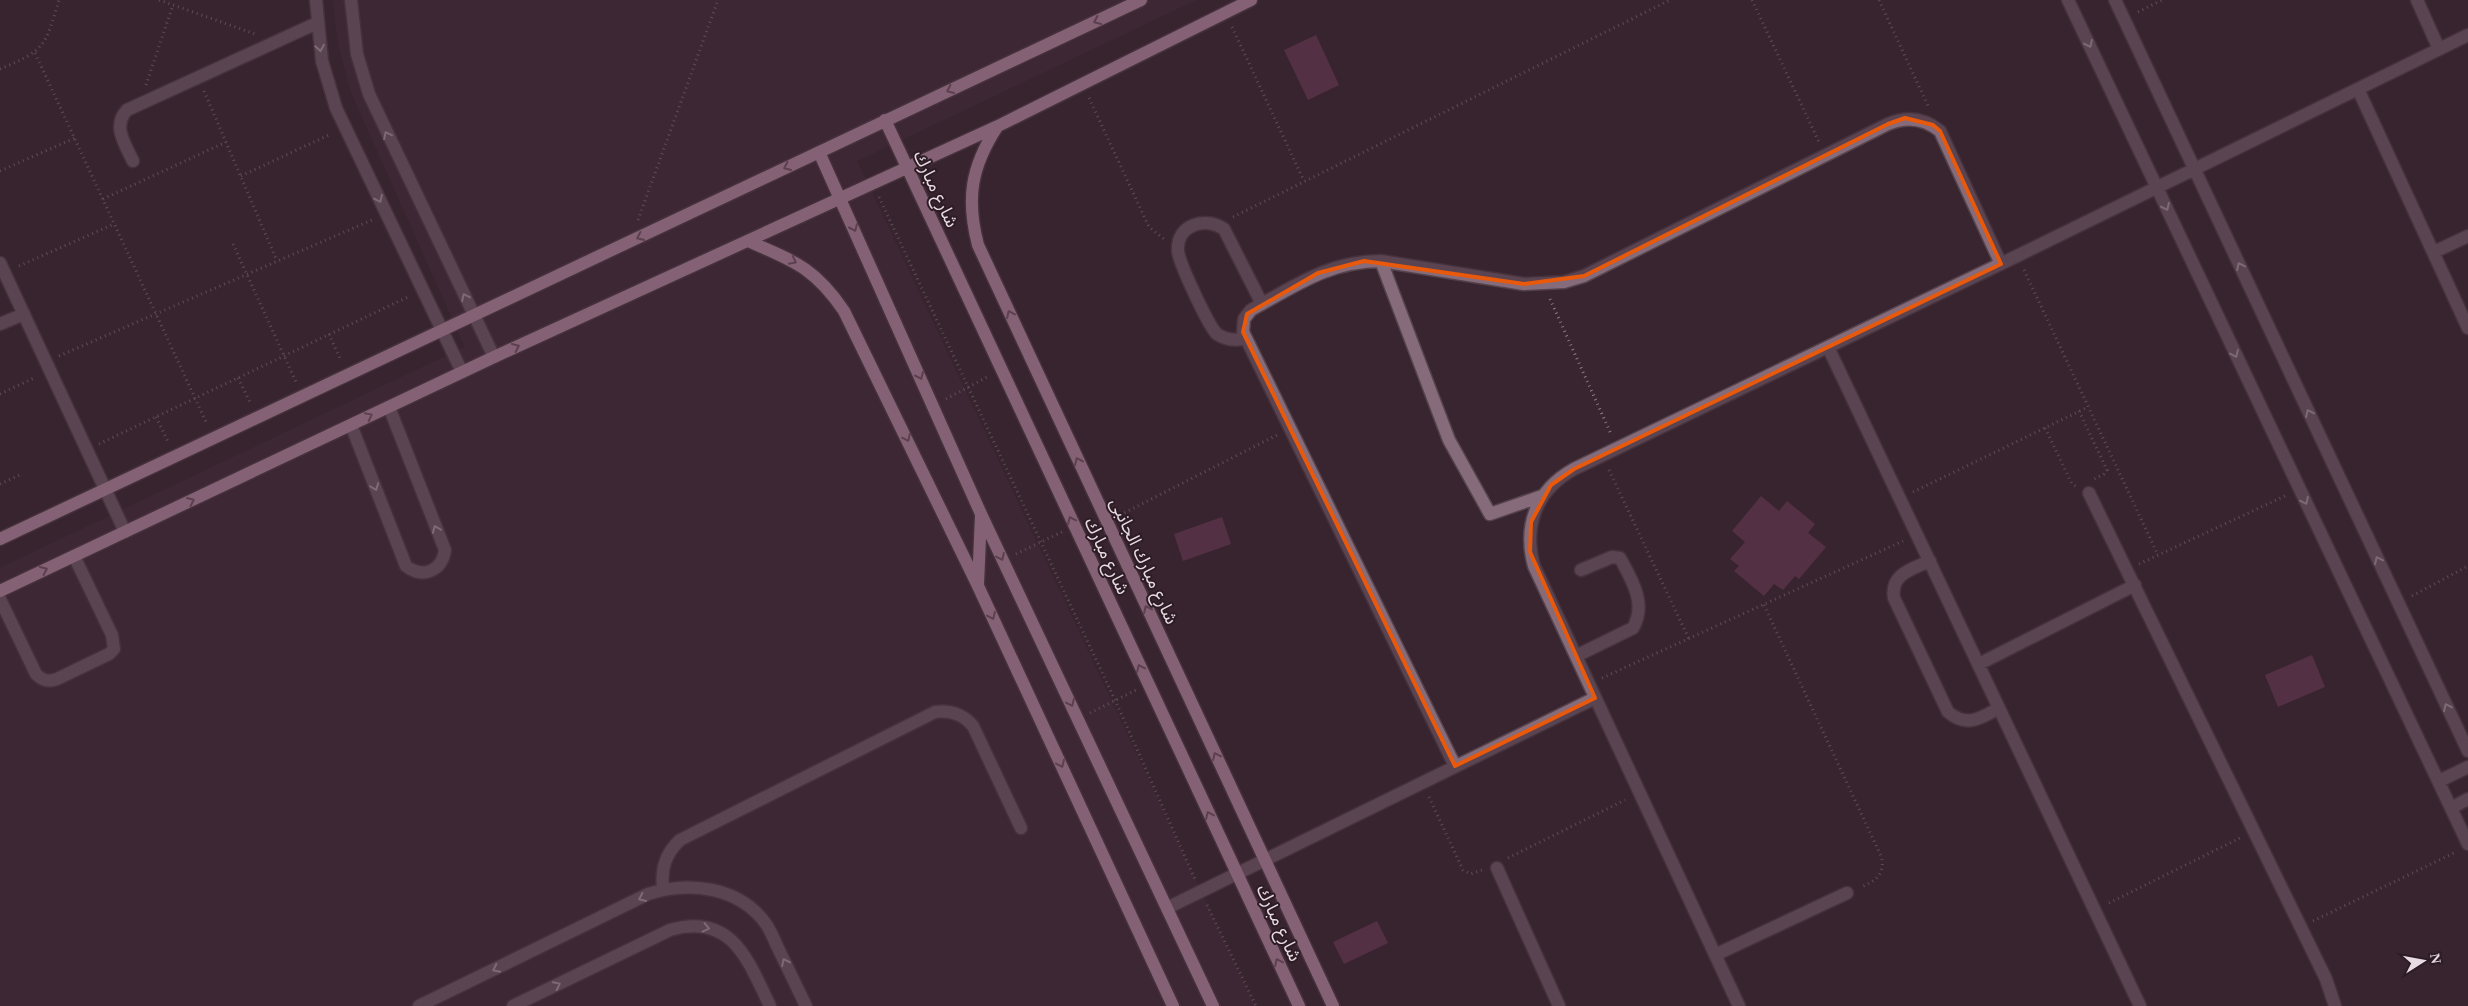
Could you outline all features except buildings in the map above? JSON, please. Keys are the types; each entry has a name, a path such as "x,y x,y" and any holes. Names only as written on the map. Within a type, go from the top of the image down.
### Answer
{"main road":[{"path":"0,539 1141,0"},
{"path":"0,591 494,357 998,126 1251,0"},
{"name":"شارع مبارك","path":"885,120 1299,1006"},
{"name":"شارع مبارك الجانبى","path":"998,126 977,163 972,183 970,204 978,245 1333,1006"},
{"path":"819,152 1002,560 1214,1006"},
{"path":"748,241 796,262 813,273 829,289 844,311 978,586 1173,1006"},
{"path":"978,586 981,514"}],"street":[{"path":"316,0 317,23 326,77 336,108 462,372"},
{"path":"351,0 357,54 369,94 494,357"},
{"path":"2068,0 2451,808 2464,847"},
{"path":"2115,0 2468,751"},
{"path":"2417,0 2439,49"},
{"path":"133,162 120,133 119,122 127,110 317,23"},
{"path":"1739,1006 1534,566 1530,552 1531,522 1542,496 1561,476 1602,455 2001,264 2468,35"},
{"path":"2358,89 2468,328"},
{"path":"1455,766 1246,338 1242,326 1244,319 1251,310 1332,267 1364,261 1381,261 1524,284 1543,284 1578,278 1604,268 1825,155 1896,120 1905,118 1924,121 1940,131 2001,264"},
{"path":"1246,338 1239,340 1224,338 1212,328 1180,259 1179,242 1182,234 1196,223 1203,222 1218,224 1224,229 1262,304"},
{"path":"2434,252 2468,236"},
{"path":"1381,261 1449,440 1490,514 1542,496"},
{"path":"2,268 126,532"},
{"path":"0,324 24,314"},
{"path":"1828,347 2140,1006"},
{"path":"351,425 406,566 418,573 431,571 441,563 445,550 388,407"},
{"path":"2088,486 2134,585 2326,979 2335,1006"},
{"path":"0,599 36,674 41,680 49,682 57,679 109,654 114,649 112,635 74,556"},
{"path":"1576,656 1633,628 1640,610 1637,593 1620,558 1612,557 1581,570"},
{"path":"1930,561 1903,572 1898,577 1893,591 1894,598 1948,712 1955,718 1970,721 1999,708"},
{"path":"1979,664 2134,585"},
{"path":"1167,908 1595,698"},
{"path":"663,890 662,872 664,861 680,840 936,712 954,712 974,726 1021,828"},
{"path":"2438,781 2468,766"},
{"path":"2451,808 2468,799"},
{"path":"1496,865 1559,1006"},
{"path":"419,1006 648,894 678,887 709,889 725,894 754,911 766,924 806,1006"},
{"path":"1715,955 1847,894"},
{"path":"513,1006 670,930 693,926 716,931 737,945 745,955 770,1006"}],"path":[{"path":"0,68 35,53 49,35 59,0"},
{"path":"159,0 276,41"},
{"path":"630,242 718,0"},
{"path":"1218,224 1670,0"},
{"path":"1752,0 1825,155"},
{"path":"1879,0 1940,131"},
{"path":"2124,18 2162,0"},
{"path":"140,104 173,5"},
{"path":"1225,13 1304,181"},
{"path":"35,53 214,438"},
{"path":"198,77 277,261"},
{"path":"1082,84 1149,226 1165,240 1179,242"},
{"path":"241,176 345,127"},
{"path":"0,171 75,138"},
{"path":"103,199 226,142"},
{"path":"872,183 1116,700 1200,891 1256,1006"},
{"path":"0,394 48,366 156,315 386,214"},
{"path":"2,268 114,224"},
{"path":"233,244 302,396"},
{"path":"2017,256 2158,555"},
{"path":"1543,284 1617,448"},
{"path":"87,449 423,290"},
{"path":"329,334 347,375"},
{"path":"933,406 1001,370"},
{"path":"238,378 258,417"},
{"path":"1900,498 2088,407"},
{"path":"2045,428 2072,484 2076,487 2088,486 2107,470 2079,411"},
{"path":"156,417 175,456"},
{"path":"1106,521 1291,428"},
{"path":"1602,455 1689,639"},
{"path":"0,484 22,474"},
{"path":"2127,569 2299,489"},
{"path":"1002,560 1074,526"},
{"path":"1589,684 1918,535"},
{"path":"2398,603 2468,566"},
{"path":"1764,605 1881,856 1882,868 1877,878 1847,894"},
{"path":"1078,719 1148,685"},
{"path":"1423,782 1463,870 1471,874 1496,865 1640,793"},
{"path":"2095,910 2254,831"},
{"path":"2301,928 2464,847"}],"highlighted area":[{"path":"1905,118 1933,125 1940,131 2001,264 1574,469 1551,485 1531,522 1530,552 1595,698 1455,766 1243,332 1247,314 1318,273 1364,261 1524,284 1584,276 1888,124"}],"shaded area":[{"path":"333,0 1196,0 857,161 1255,1006 0,1006 0,568 465,347 351,92 338,43"}]}
